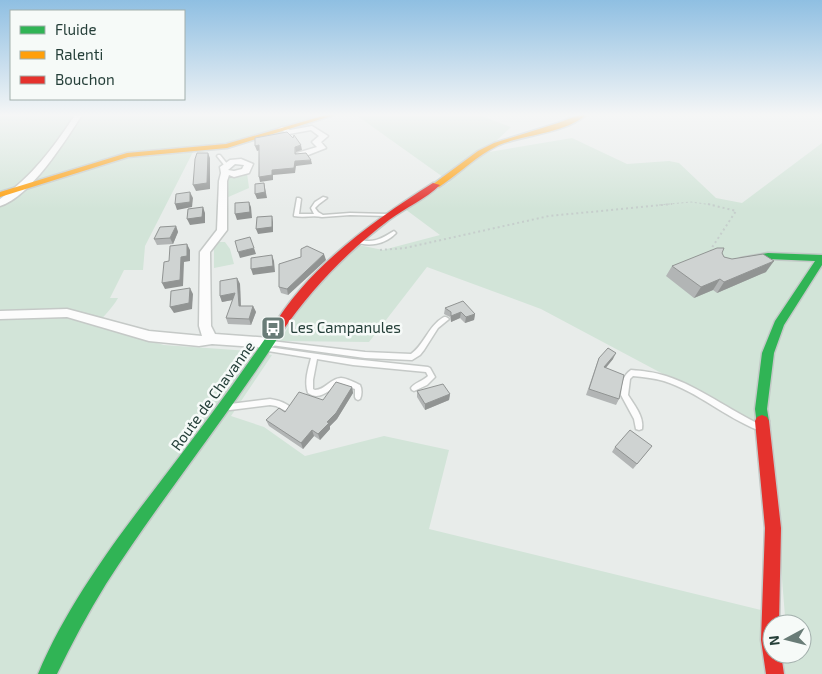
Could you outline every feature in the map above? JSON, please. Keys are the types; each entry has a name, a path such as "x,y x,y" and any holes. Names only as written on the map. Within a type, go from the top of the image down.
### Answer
{"street":[{"path":"0,203 20,189 57,146"},
{"path":"0,195 127,155 219,146"},
{"path":"300,155 322,148 320,146"},
{"name":"Route de Chavanne","path":"47,674 72,624 108,566 166,484 269,346 292,306 302,294 388,215 442,182 484,150 492,146"},
{"path":"212,340 208,336 205,326 205,252 207,246 222,230 222,181 226,169"},
{"path":"725,263 768,256 822,258 779,324 768,353 761,409 773,528 770,640 775,674"},
{"path":"0,315 67,312 148,336 269,346"}],"lane":[{"path":"219,156 226,169"},
{"path":"320,215 313,208 325,198"},
{"path":"298,200 296,215 388,215"},
{"path":"360,242 391,237 394,233"},
{"path":"269,346 365,355 412,357 422,348 436,324 446,319"},
{"path":"269,346 315,356 428,370 432,377 430,380 414,388"},
{"path":"315,356 309,380 309,388 312,392 316,394 322,393 330,385 341,381 358,387 358,397"},
{"path":"639,427 638,418 624,395 627,378 631,373 654,374 673,381 762,428"},
{"path":"226,406 239,407 270,402 277,403 288,409"}],"path":[{"path":"360,242 380,250 392,250 549,216 700,203 736,212 711,249 711,254 725,263"}],"green space":[{"path":"0,146 206,146 195,148 145,246 143,270 124,270 110,298 118,298 96,326 164,345 249,351 272,355 231,416 264,427 305,456 384,436 449,450 429,529 777,614 762,614 762,664 812,664 812,614 785,614 770,431 541,309 427,267 369,342 280,341 307,294 358,245 383,250 440,235 405,209 450,182 400,146 490,146 483,153 522,146 590,146 627,164 669,161 679,163 716,198 742,203 817,146 822,146 822,674 0,674"},
{"path":"247,173 249,188 226,198 227,178 244,176"},
{"path":"219,242 225,242 230,249 234,264 214,268 214,248"}],"building":[{"path":"259,146 297,146 295,154 306,153 311,160 295,161 294,168 272,170 272,175 259,177"},
{"path":"197,153 208,153 207,183 193,185 195,159"},
{"path":"264,183 265,192 255,194 255,184"},
{"path":"190,192 190,202 175,204 176,194"},
{"path":"249,202 250,212 235,214 235,203"},
{"path":"203,207 202,217 187,219 188,209"},
{"path":"272,216 272,227 256,229 257,217"},
{"path":"176,226 170,238 154,239 160,227"},
{"path":"250,237 254,248 238,252 235,241"},
{"path":"187,244 187,256 181,257 180,280 162,283 164,262 169,261 170,246"},
{"path":"307,246 324,254 287,289 279,287 279,264 301,257 301,249"},
{"path":"717,248 724,248 722,253 724,257 732,259 763,254 774,261 724,282 720,279 701,287 672,266"},
{"path":"272,255 273,266 251,269 251,258"},
{"path":"237,278 239,306 253,306 249,319 226,318 235,293 220,296 220,281"},
{"path":"190,288 189,303 170,307 171,291"},
{"path":"463,301 475,314 466,317 461,312 451,316 451,312 445,308"},
{"path":"608,348 616,353 604,367 624,375 619,399 589,389 599,358"},
{"path":"336,382 352,387 336,413 327,422 329,423 318,434 312,430 301,443 266,420 279,408 285,412 299,392 323,400"},
{"path":"443,384 450,394 425,404 417,391"},
{"path":"630,430 652,446 637,464 615,447"}],"traffic: fast":[{"path":"741,261 768,256 822,258 779,324 768,353 761,409 762,421"},
{"path":"47,674 100,578 277,330"}],"traffic: slow":[{"path":"0,195 127,155 222,146"},
{"path":"436,185 491,146"}],"traffic: jam":[{"path":"277,330 309,288 348,249 369,231 436,185"},
{"path":"762,421 773,528 770,640 775,674"}],"place":[{"name":"Les Campanules","path":"273,328"}]}
